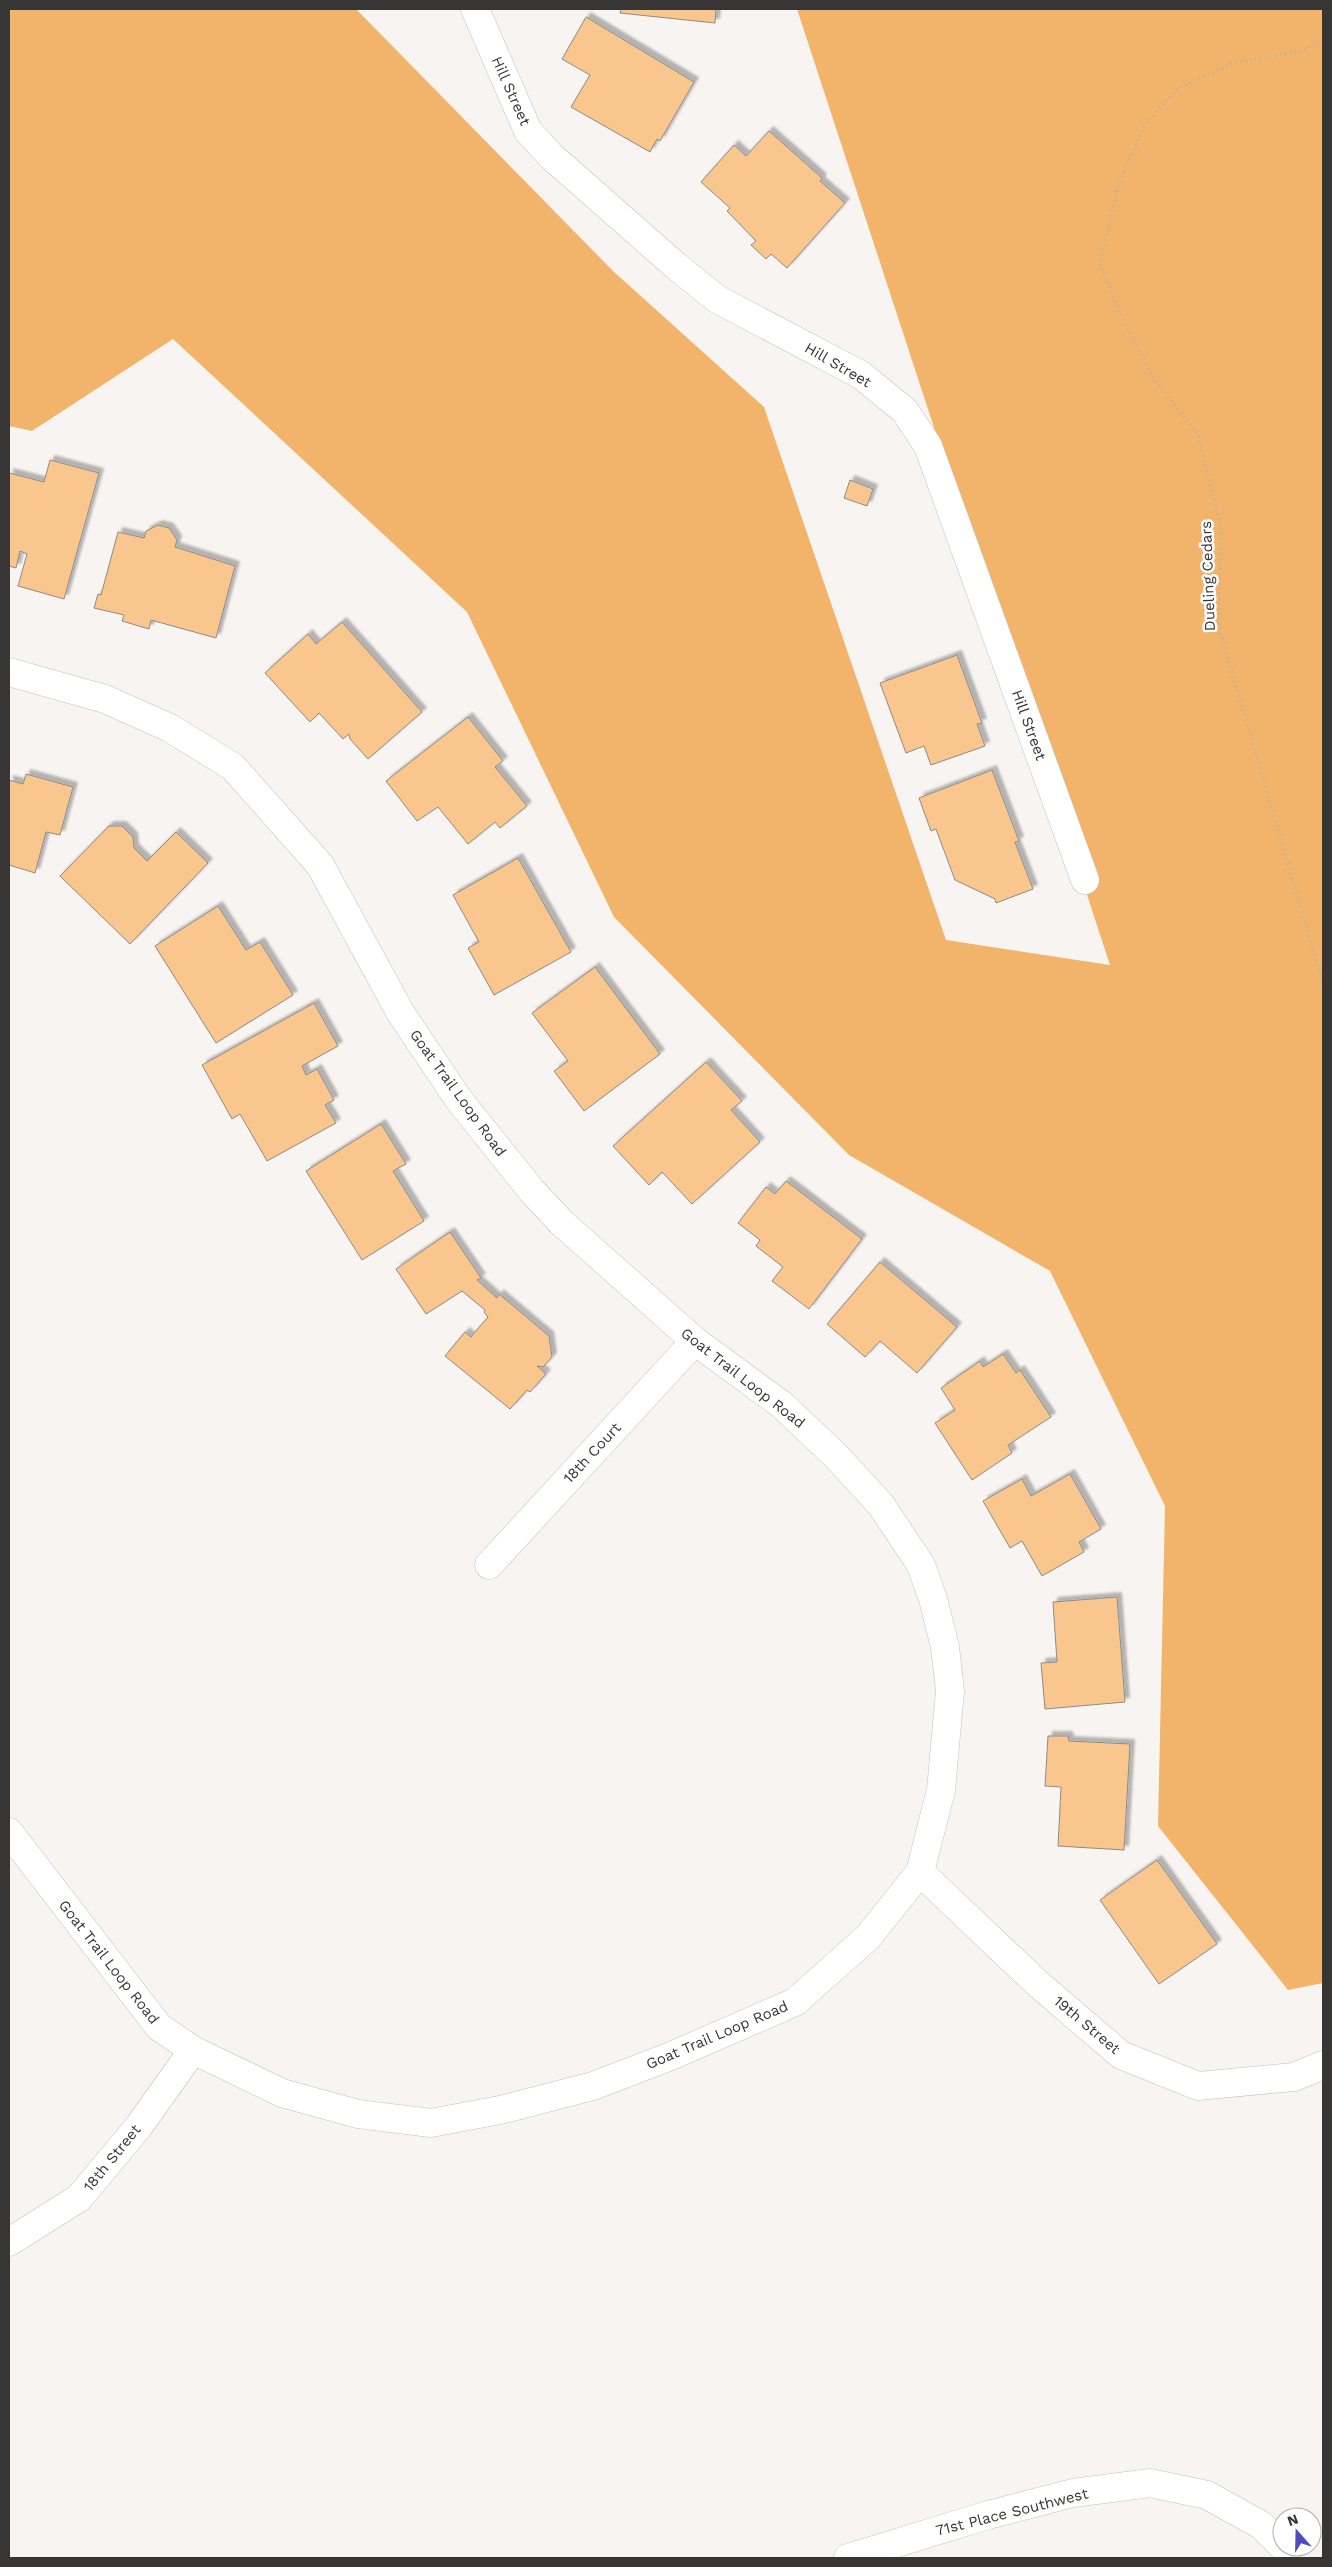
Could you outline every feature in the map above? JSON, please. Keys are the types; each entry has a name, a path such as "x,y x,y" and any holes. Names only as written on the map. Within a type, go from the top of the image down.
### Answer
{"street":[{"name":"Hill Street","path":"474,9 528,131 551,156 676,266 717,299 861,375 905,411 928,446 1085,880"},
{"name":"Goat Trail Loop Road","path":"9,672 105,699 170,728 233,767 320,864 400,1012 459,1100 500,1153 562,1223 695,1341 782,1405 836,1456 882,1505 920,1565 933,1599 945,1647 950,1691 941,1790 920,1872 868,1937 795,2002 671,2056 593,2086 500,2110 431,2123 358,2114 282,2093 193,2050 159,2027 9,1832"},
{"name":"18th Court","path":"489,1565 695,1341"},
{"name":"19th Street","path":"920,1872 1036,1982 1121,2055 1198,2086 1294,2077 1323,2065"},
{"name":"18th Street","path":"9,2242 79,2198 139,2126 193,2050"},
{"name":"71st Place Southwest","path":"848,2558 988,2515 1073,2493 1150,2483 1207,2495 1261,2525 1272,2536"}],"path":[{"name":"Dueling Cedars","path":"1323,40 1300,52 1234,63 1180,88 1145,124 1118,186 1100,264 1123,321 1154,378 1198,434 1221,528 1219,628 1323,984"}],"shaded area":[{"path":"9,9 356,9 613,271 764,407 946,940 1110,965 797,9 1323,9 1323,1983 1288,1990 1158,1826 1165,1506 1050,1271 849,1155 614,917 467,612 173,339 32,431 9,426"}],"building":[{"path":"621,9 716,9 715,23 620,13"},
{"path":"586,17 694,82 660,141 657,139 650,152 571,107 590,75 562,59"},
{"path":"769,131 822,178 820,181 845,203 787,268 771,254 766,259 751,245 756,241 727,211 730,208 701,182 734,145 746,156"},
{"path":"50,460 99,473 64,599 18,586 27,554 20,551 16,568 9,566 9,473 44,482"},
{"path":"850,480 873,489 867,506 844,498"},
{"path":"158,525 169,528 177,540 175,547 235,566 216,638 151,620 149,629 122,621 124,615 94,608 98,594 101,595 118,532 144,538 146,531"},
{"path":"342,622 422,712 368,759 350,739 349,734 343,739 319,713 310,722 265,673 308,634 316,644"},
{"path":"957,655 982,723 977,724 985,746 931,765 924,746 906,753 880,683"},
{"path":"468,717 503,761 495,767 527,806 500,828 495,822 468,844 438,807 417,821 386,781"},
{"path":"992,770 1019,841 1015,842 1033,889 996,903 995,899 955,880 936,829 931,831 919,798"},
{"path":"26,774 73,787 60,835 46,832 35,873 9,865 9,780 23,784"},
{"path":"109,826 122,826 133,837 134,848 147,861 176,832 208,863 130,944 60,876"},
{"path":"518,858 571,952 494,995 468,948 479,942 453,895"},
{"path":"218,906 246,950 260,942 293,995 216,1043 155,946"},
{"path":"595,967 660,1054 584,1111 554,1071 568,1061 532,1013"},
{"path":"314,1003 338,1046 302,1066 306,1075 317,1069 334,1100 325,1105 336,1123 267,1161 240,1114 232,1119 202,1065"},
{"path":"706,1062 742,1101 731,1110 760,1142 692,1204 662,1172 649,1185 613,1146"},
{"path":"381,1124 406,1164 393,1171 424,1221 362,1260 306,1171"},
{"path":"786,1181 862,1239 809,1309 772,1281 783,1267 756,1246 760,1240 738,1223 766,1187 775,1194"},
{"path":"450,1232 481,1278 477,1280 497,1298 499,1294 549,1336 552,1357 543,1367 537,1366 546,1374 530,1392 527,1390 510,1409 445,1356 465,1332 471,1337 488,1317 484,1312 485,1310 462,1291 426,1314 396,1269"},
{"path":"880,1262 957,1327 917,1373 880,1341 865,1357 827,1324"},
{"path":"1003,1354 1016,1373 1020,1370 1051,1417 1008,1445 1012,1453 972,1480 935,1423 955,1410 941,1388 980,1361 983,1367"},
{"path":"1070,1474 1101,1529 1079,1542 1084,1552 1042,1576 1022,1541 1010,1548 983,1501 1022,1479 1031,1496"},
{"path":"1117,1597 1125,1702 1045,1709 1041,1663 1057,1662 1053,1602"},
{"path":"1048,1736 1068,1736 1069,1741 1130,1744 1124,1850 1058,1846 1061,1787 1045,1786"},
{"path":"1157,1860 1217,1944 1159,1984 1100,1900"}]}
